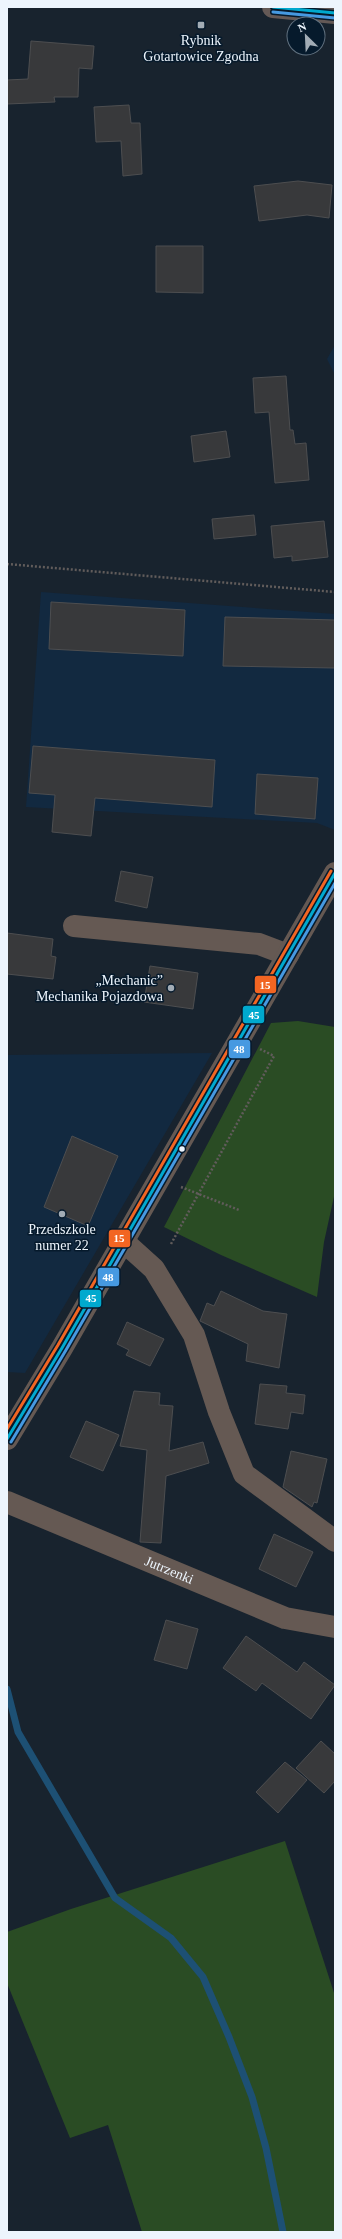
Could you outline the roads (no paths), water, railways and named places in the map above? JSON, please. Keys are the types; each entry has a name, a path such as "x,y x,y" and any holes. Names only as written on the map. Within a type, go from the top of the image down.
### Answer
{"main road":[{"path":"273,7 335,13"}],"street":[{"path":"7,1439 123,1242 335,873"},
{"path":"74,926 259,944 288,956"},
{"path":"123,1242 154,1269 194,1335 219,1412 244,1474 335,1541"},
{"name":"Jutrzenki","path":"7,1502 285,1618 334,1624"}],"waterway":[{"path":"7,1689 18,1732 115,1898 171,1938 203,1977 229,2037 252,2097 266,2148 283,2232"}],"place":[{"name":"Rybnik Gotartowice Zgodna","path":"201,25"},
{"name":"„Mechanic” Mechanika Pojazdowa","path":"171,988"},
{"name":"Przedszkole numer 22","path":"62,1214"}]}
